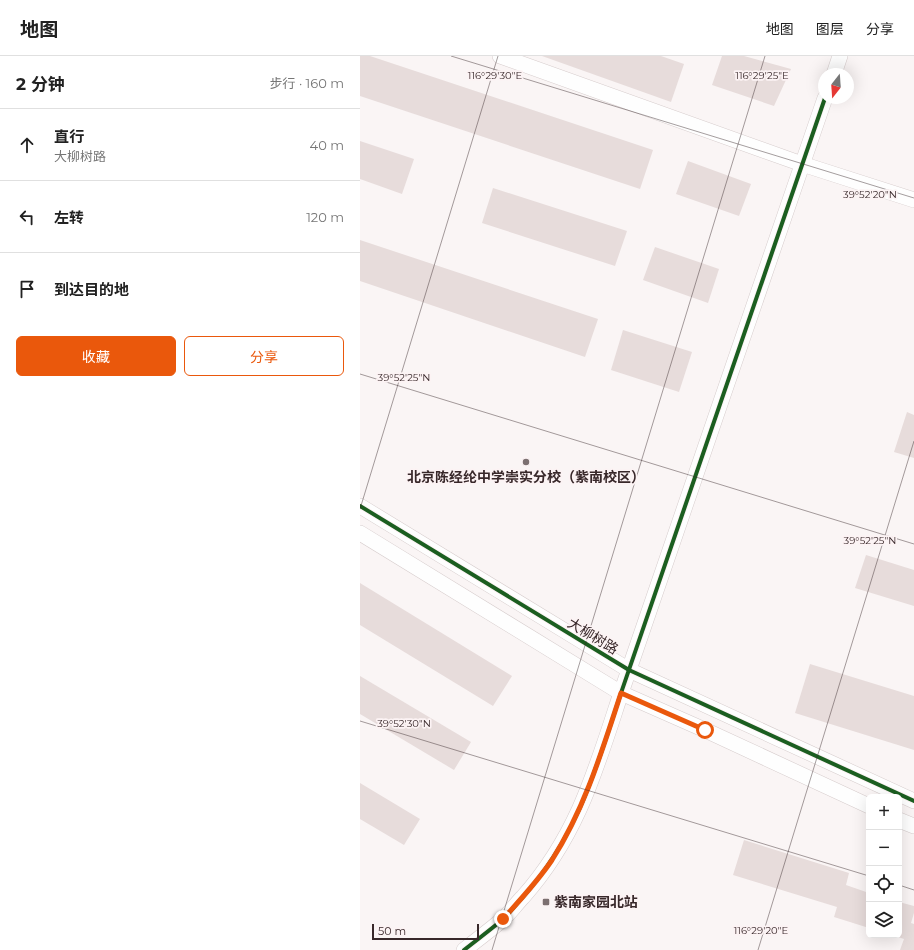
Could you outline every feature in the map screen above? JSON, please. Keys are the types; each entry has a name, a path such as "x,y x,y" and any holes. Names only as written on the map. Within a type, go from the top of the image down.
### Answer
{"street":[{"path":"500,56 802,164 914,200"},
{"path":"836,68 840,56"},
{"path":"464,950 503,919 531,887 558,850 584,802 823,104"},
{"name":"大柳树路","path":"360,506 629,670 914,801"},
{"path":"360,533 621,693 866,805"},
{"path":"902,821 914,826"}],"building":[{"path":"360,56 370,56 653,150 640,189 360,96"},
{"path":"542,56 661,56 684,64 671,102"},
{"path":"722,56 744,56 791,69 774,106 712,85"},
{"path":"360,141 414,159 402,194 360,179"},
{"path":"688,161 751,184 739,216 676,194"},
{"path":"493,188 627,231 615,266 482,223"},
{"path":"360,240 598,319 585,357 360,281"},
{"path":"655,247 719,269 708,303 643,280"},
{"path":"623,330 692,352 679,392 611,370"},
{"path":"907,412 914,415 914,458 894,452"},
{"path":"866,555 914,570 914,606 855,588"},
{"path":"360,583 512,676 493,706 360,625"},
{"path":"810,664 914,696 914,750 795,713"},
{"path":"360,676 471,742 454,770 360,714"},
{"path":"360,783 420,819 404,845 360,819"},
{"path":"744,840 849,873 846,885 866,892 866,927 834,917 837,907 733,875"},
{"path":"902,903 914,906 914,913 911,923 914,924 914,950 900,950 904,939 901,938"}],"cycle path":[{"path":"464,950 505,917 542,874 572,825 594,775 823,104"},
{"path":"360,506 629,670 914,801"}],"place":[{"name":"北京陈经纶中学崇实分校（紫南校区）","path":"526,462"},
{"name":"紫南家园北站","path":"546,902"}],"route":[{"path":"503,919 551,861 568,833 584,802 595,773 621,693 705,730"}]}
